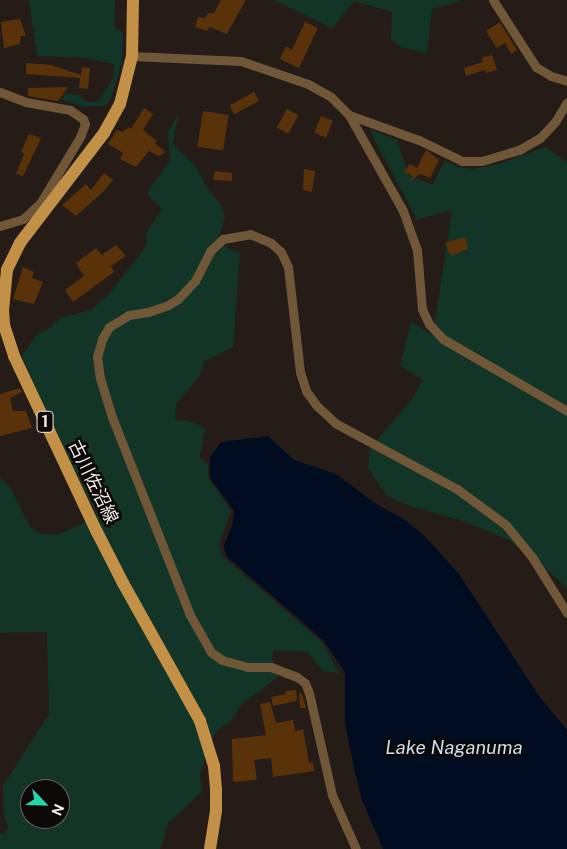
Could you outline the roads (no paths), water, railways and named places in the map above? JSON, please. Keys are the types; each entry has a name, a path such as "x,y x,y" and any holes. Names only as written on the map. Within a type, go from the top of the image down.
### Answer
{"main road":[{"name":"古川佐沼線","path":"133,0 132,56 125,89 113,118 44,204 20,243 8,270 2,296 4,326 14,356 97,532 123,583 200,721 210,751 216,790 216,811 210,849"}],"street":[{"path":"493,0 536,67 551,76 567,82"},
{"path":"132,56 241,62 320,90 342,106 349,115 403,211 411,231 417,250 422,310 429,324 443,339 567,411"},
{"path":"0,92 26,102 70,110 83,119 85,124 44,204 22,220 0,226"},
{"path":"349,115 419,140 462,162 482,161 520,150 540,138 555,122 567,102"},
{"path":"356,849 332,794 309,693 305,683 271,666 248,668 222,660 211,652 190,615 112,417 100,378 97,356 102,339 109,327 129,315 148,312 168,305 178,299 195,281 210,251 223,239 250,234 271,243 281,252 288,267 300,372 306,391 316,405 336,423 457,489 478,502 506,525 532,557 567,613"}],"water":[{"name":"Lake Naganuma","path":"268,436 294,460 336,474 376,504 402,518 422,533 459,574 539,696 567,730 567,849 383,849 362,800 353,764 345,722 345,672 323,640 226,556 224,545 233,523 234,511 210,478 210,457 221,442"}]}
